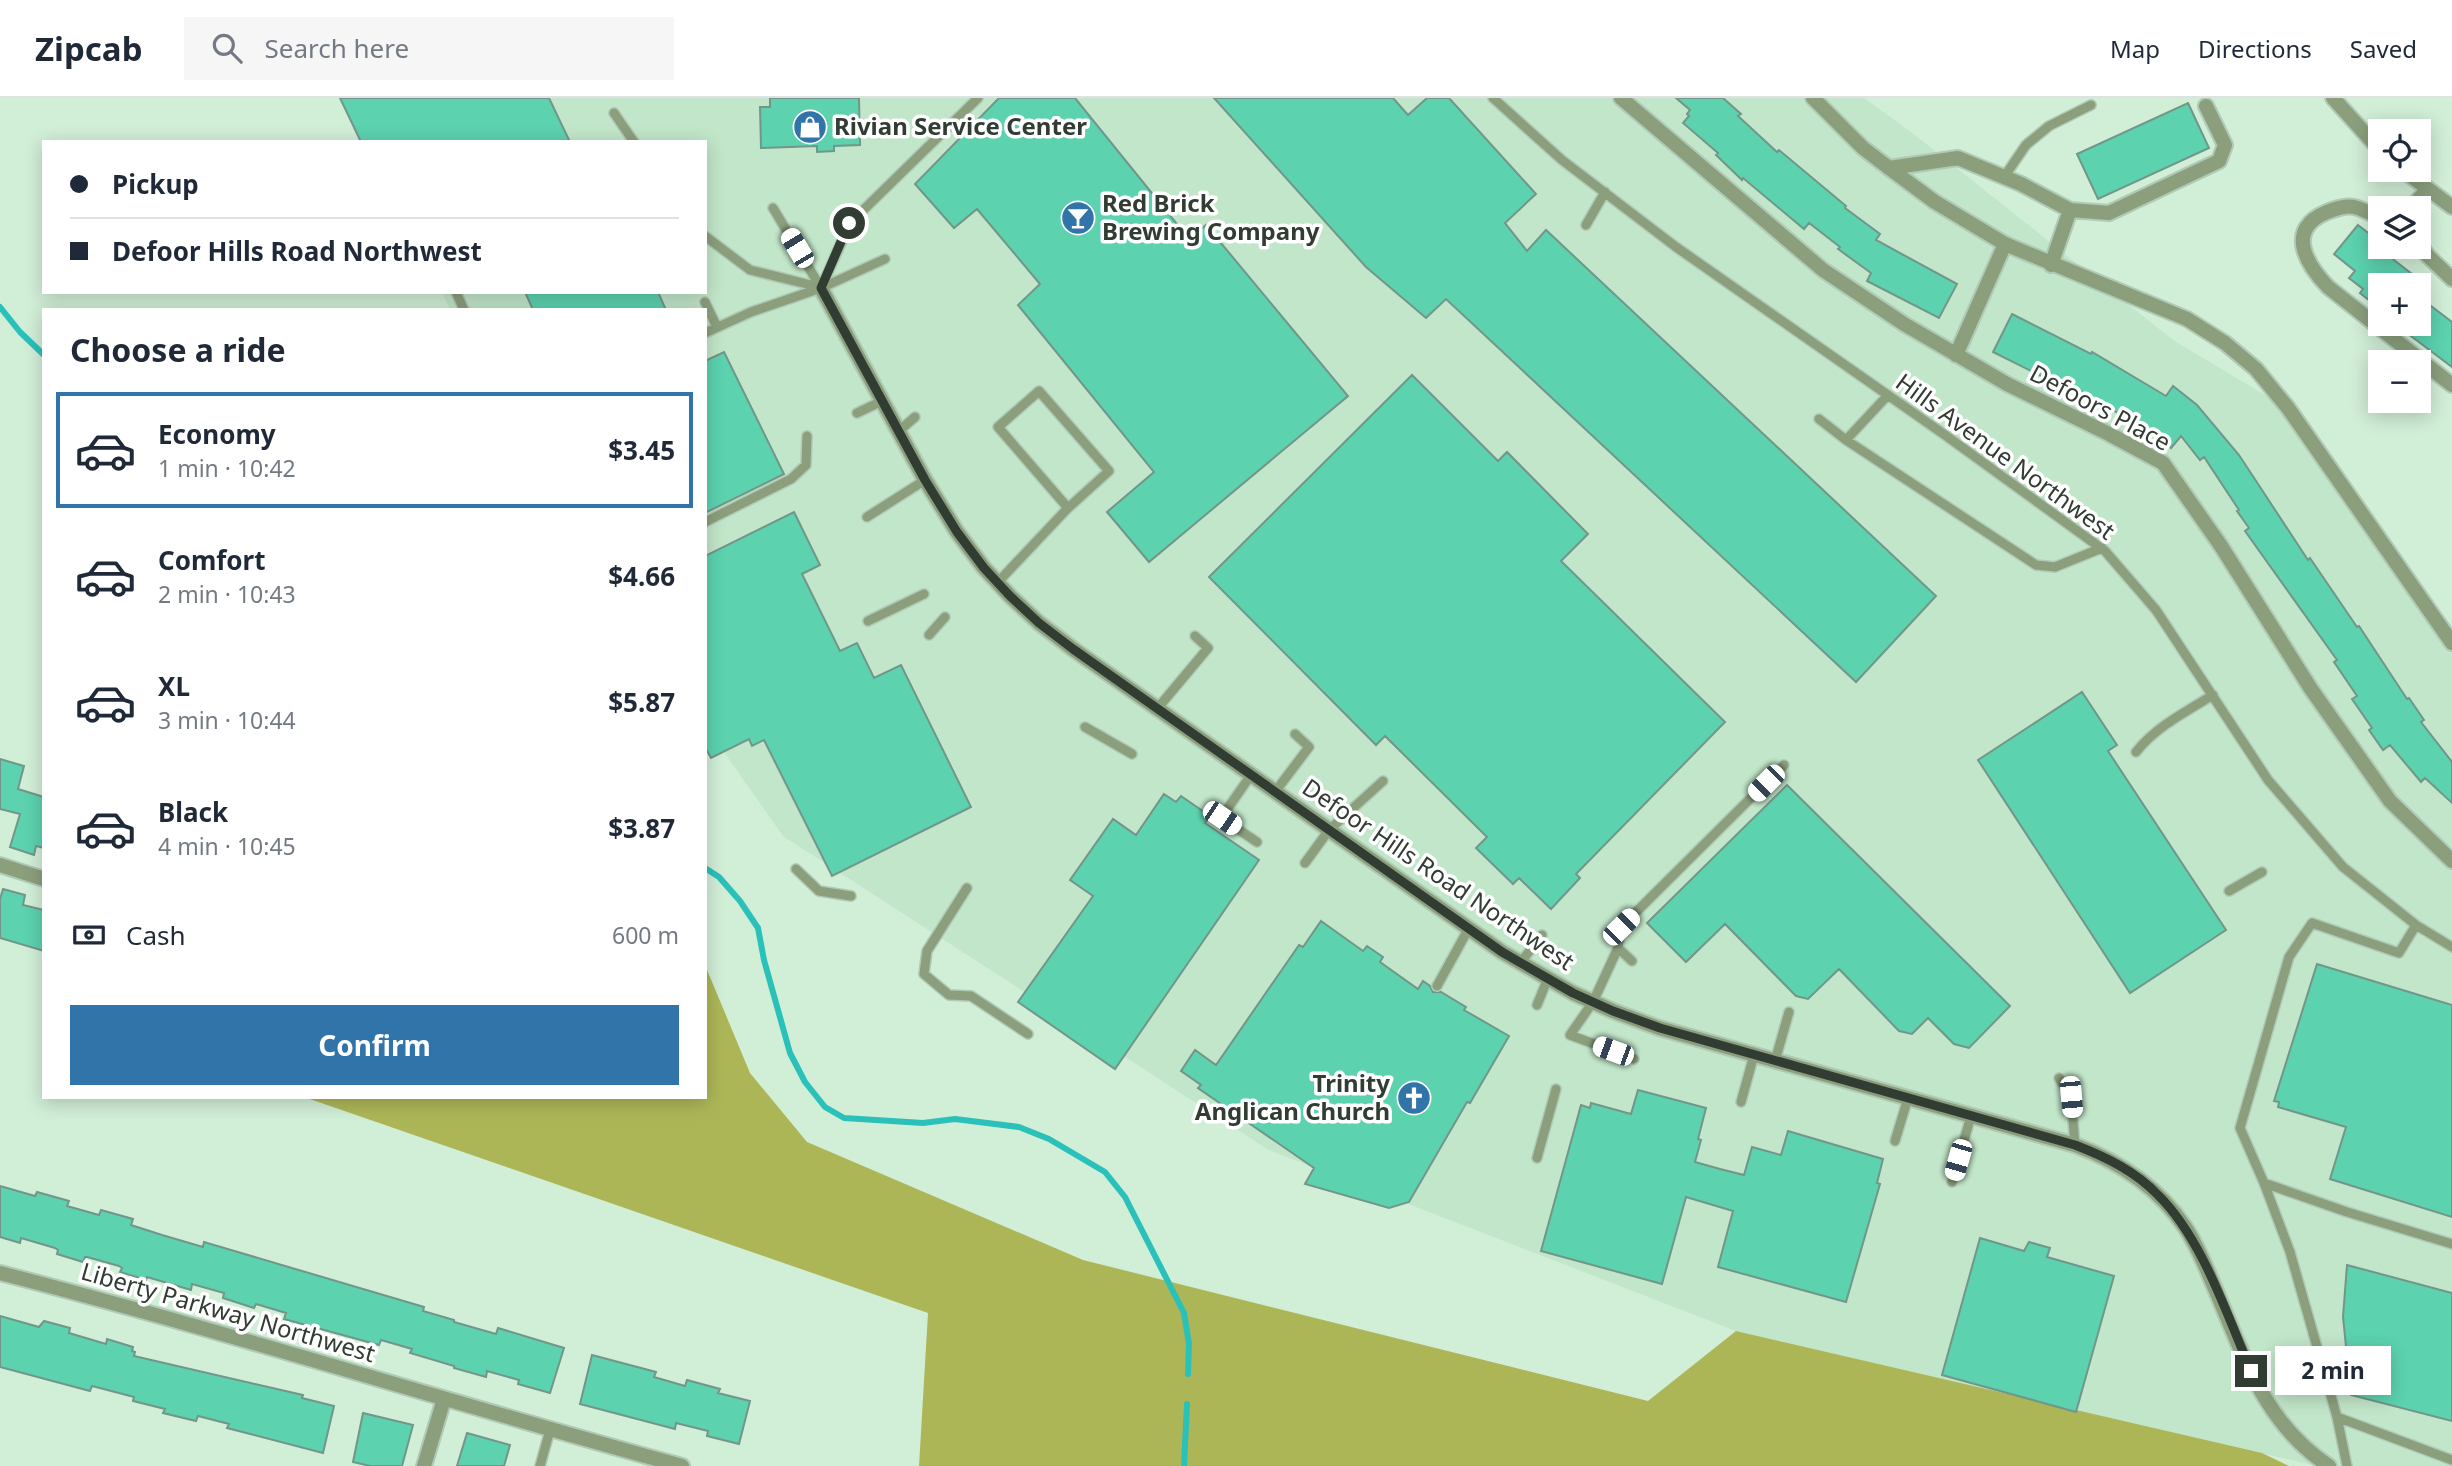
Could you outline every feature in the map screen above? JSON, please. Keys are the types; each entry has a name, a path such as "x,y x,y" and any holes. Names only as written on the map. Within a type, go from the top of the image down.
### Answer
{"street":[{"name":"Defoors Place","path":"1621,98 1823,270 1903,324 2007,384 2109,433 2163,463 2221,546 2311,689 2390,801 2452,861"},
{"path":"1813,98 1863,148 1935,202 2006,244 2051,265 2188,319 2225,343 2256,369 2288,408 2452,643"},
{"path":"2333,98 2368,137"},
{"path":"1889,168 1958,158 2004,177 2070,210 2109,213 2219,161 2225,145 2206,106"},
{"path":"2417,182 2452,207"},
{"path":"2422,196 2427,190"},
{"path":"2368,213 2352,206 2317,217 2306,229 2303,241 2312,271 2328,287 2452,385"},
{"path":"2051,265 2070,210"},
{"path":"1956,355 2006,244"},
{"path":"2431,259 2452,279"},
{"name":"Defoor Hills Road Northwest","path":"821,288 925,480 957,532 998,583 1039,623 1469,928 1521,962 1593,1002 1660,1028 2075,1145 2123,1167 2158,1195 2185,1227 2200,1254 2262,1394 2282,1425 2305,1449 2329,1466"},
{"path":"0,865 42,878"},
{"name":"Liberty Parkway Northwest","path":"0,1273 134,1308 682,1466"},
{"path":"424,1466 444,1399"}],"lane":[{"path":"821,288 849,223 978,98"},
{"name":"Hills Avenue Northwest","path":"1493,98 1562,160 1676,247 2102,548 2156,610 2268,780 2343,867 2416,925 2452,947"},
{"path":"2004,177 2026,145 2049,126 2091,105"},
{"path":"614,113 633,140"},
{"path":"1586,225 1605,192"},
{"path":"773,208 821,288"},
{"path":"707,238 750,270 821,288"},
{"path":"707,332 751,312 821,288 885,259"},
{"path":"705,302 718,327"},
{"path":"998,583 1069,508 1109,471 1039,391 998,427 1069,508"},
{"path":"1846,440 1888,395"},
{"path":"857,413 882,401"},
{"path":"899,431 915,417"},
{"path":"1819,419 1846,440 2036,565 2055,566 2102,548"},
{"path":"707,521 791,479 806,465 807,436"},
{"path":"867,517 925,480"},
{"path":"867,621 924,594"},
{"path":"929,635 945,618"},
{"path":"1157,709 1208,649 1195,636"},
{"path":"2136,752 2166,724 2213,695"},
{"path":"1085,727 1132,754"},
{"path":"1275,792 1309,747 1295,734"},
{"path":"1634,1059 1570,1035 1593,1002 1618,948 1621,927 1784,765"},
{"path":"1251,775 1222,818 1257,842"},
{"path":"1305,863 1329,830 1383,782"},
{"path":"796,869 818,891 851,897"},
{"path":"2229,891 2262,872"},
{"path":"967,887 927,951 923,974 948,995 971,996 1028,1034"},
{"path":"2347,1466 2337,1417 2290,1252 2240,1128 2289,957 2312,923 2399,953 2416,925"},
{"path":"1437,986 1469,928"},
{"path":"1521,962 1542,935"},
{"path":"1618,948 1632,961"},
{"path":"1537,1005 1548,978"},
{"path":"1775,1060 1789,1012"},
{"path":"1741,1102 1754,1055"},
{"path":"2059,1078 2071,1097 2075,1145"},
{"path":"1537,1158 1556,1088"},
{"path":"1895,1141 1908,1098"},
{"path":"1952,1182 1971,1116"},
{"path":"2264,1183 2452,1244"},
{"path":"2337,1417 2452,1460"},
{"path":"540,1466 550,1430"}],"shaded area":[{"path":"351,98 1864,98 1915,135 2173,340 2295,413 2452,640 2452,1466 2317,1466 1736,1331 1269,1150 783,836 707,728 707,308 449,308 443,294 707,294 707,140 370,140"}],"green space":[{"path":"707,970 750,1073 807,1142 1083,1260 1648,1401 1736,1331 2262,1453 2289,1466 919,1466 928,1313 310,1099 707,1099"}],"building":[{"path":"340,98 549,98 569,140 360,140"},
{"name":"Rivian Service Center","path":"770,98 859,98 860,145 834,146 834,151 817,152 817,146 761,148 760,107 770,107"},
{"path":"999,98 1075,98 1189,239 1206,225 1348,396 1149,562 1107,512 1154,472 1018,305 1040,284 977,209 954,228 915,184"},
{"path":"1214,98 1393,98 1408,115 1427,98 1449,98 1536,194 1505,223 1527,251 1546,230 1936,596 1856,682 1446,299 1426,318 1366,267"},
{"path":"1676,98 1723,98 1741,114 1738,116 1777,152 1779,150 1846,206 1845,208 1880,234 1876,240 1957,284 1939,318 1867,281 1871,273 1838,249 1840,247 1809,223 1804,229 1743,178 1742,180 1716,155 1718,153 1683,123 1690,110"},
{"path":"2188,103 2209,148 2098,199 2077,154"},
{"path":"2358,225 2368,233 2368,259 2393,259 2411,273 2368,273 2368,299 2360,293 2363,289 2349,278 2355,271 2334,254"},
{"path":"526,294 659,294 665,308 532,308"},
{"path":"2431,306 2452,322 2452,367 2411,336 2431,336"},
{"path":"2012,314 2091,354 2092,352 2166,396 2173,386 2197,405 2239,455 2308,560 2310,558 2357,627 2359,626 2424,720 2421,722 2452,762 2452,803 2425,778 2421,782 2390,745 2383,750 2352,699 2357,696 2334,662 2337,660 2245,531 2249,528 2204,457 2200,460 2181,436 2171,448 2141,425 2139,429 2125,421 2126,418 2065,382 2063,387 1993,352"},
{"path":"724,352 784,474 707,512 707,360"},
{"path":"1412,375 1498,461 1507,452 1588,534 1561,561 1725,722 1576,874 1580,878 1551,909 1519,878 1513,884 1476,848 1487,837 1385,736 1376,745 1209,577"},
{"path":"794,512 820,565 802,574 840,651 857,643 874,678 901,665 971,807 832,876 764,740 752,746 749,739 711,758 707,751 707,555"},
{"path":"2082,692 2117,745 2108,751 2226,930 2130,993 1978,760"},
{"path":"0,759 24,766 18,789 42,796 42,848 36,846 34,855 10,847 20,814 0,809"},
{"path":"1787,785 2010,1006 1969,1048 1954,1044 1928,1018 1912,1034 1899,1031 1839,969 1808,999 1796,996 1725,924 1686,962 1647,923"},
{"path":"1164,794 1176,802 1181,796 1210,816 1205,823 1259,860 1115,1069 1018,1002 1093,896 1070,880 1113,819 1136,835"},
{"path":"3,889 25,895 23,905 42,910 42,950 0,938 0,899"},
{"path":"1321,921 1363,951 1367,946 1383,957 1380,962 1418,989 1423,981 1433,992 1441,992 1466,1007 1464,1010 1509,1036 1409,1202 1389,1208 1305,1184 1314,1168 1198,1088 1201,1085 1181,1071 1195,1050 1216,1065 1299,945 1303,947"},
{"path":"2317,964 2452,1005 2452,1217 2330,1179 2346,1127 2278,1107 2279,1102 2274,1101"},
{"path":"1638,1090 1706,1108 1695,1162 1744,1175 1752,1147 1781,1155 1788,1131 1883,1159 1877,1183 1880,1184 1846,1302 1718,1267 1733,1211 1686,1197 1662,1284 1541,1251 1581,1105 1590,1108 1591,1103 1631,1114"},
{"path":"0,1186 35,1196 37,1192 69,1201 67,1206 99,1215 101,1210 133,1219 131,1225 162,1235 203,1247 204,1242 424,1307 423,1311 454,1322 496,1334 498,1328 564,1348 550,1393 487,1371 486,1377 454,1368 410,1353 412,1349 381,1340 379,1345 284,1319 286,1313 256,1304 254,1308 223,1298 224,1293 192,1284 191,1290 147,1277 146,1280 120,1272 122,1268 119,1266 87,1257 83,1262 57,1254 58,1250 55,1248 21,1238 20,1243 0,1237"},
{"path":"1980,1238 2024,1251 2029,1242 2050,1248 2047,1257 2114,1276 2076,1412 1942,1375"},
{"path":"2347,1265 2452,1293 2452,1421 2351,1395 2343,1317"},
{"path":"0,1316 39,1327 44,1321 70,1328 69,1333 106,1344 107,1339 133,1347 134,1356 303,1395 302,1398 334,1406 323,1453 227,1428 229,1424 198,1416 196,1421 163,1413 165,1409 133,1401 134,1397 92,1386 90,1391 0,1367"},
{"path":"592,1355 656,1372 654,1377 685,1386 687,1380 720,1389 718,1393 750,1401 739,1444 707,1436 708,1431 676,1423 675,1429 580,1404"},
{"path":"363,1413 413,1425 402,1466 370,1466 353,1462"},
{"path":"467,1433 510,1445 504,1466 457,1466"}],"waterway":[{"path":"0,307 42,353"},
{"path":"707,869 719,877 740,901 758,928 764,960 790,1053 805,1082 825,1107 844,1118 923,1123 955,1119 1019,1127 1049,1139 1105,1172 1125,1197 1184,1313 1189,1344 1188,1374"},
{"path":"1184,1466 1187,1404"}],"place":[{"name":"Rivian Service Center","path":"810,127"},
{"name":"Red Brick Brewing Company","path":"1078,218"},
{"name":"Trinity Anglican Church","path":"1414,1098"}],"route":[{"path":"849,223 821,288 925,480 957,532 984,568 1039,623 1502,952 1573,993 1660,1028 2075,1145 2123,1167 2158,1195 2185,1227 2200,1254 2251,1371"}]}
